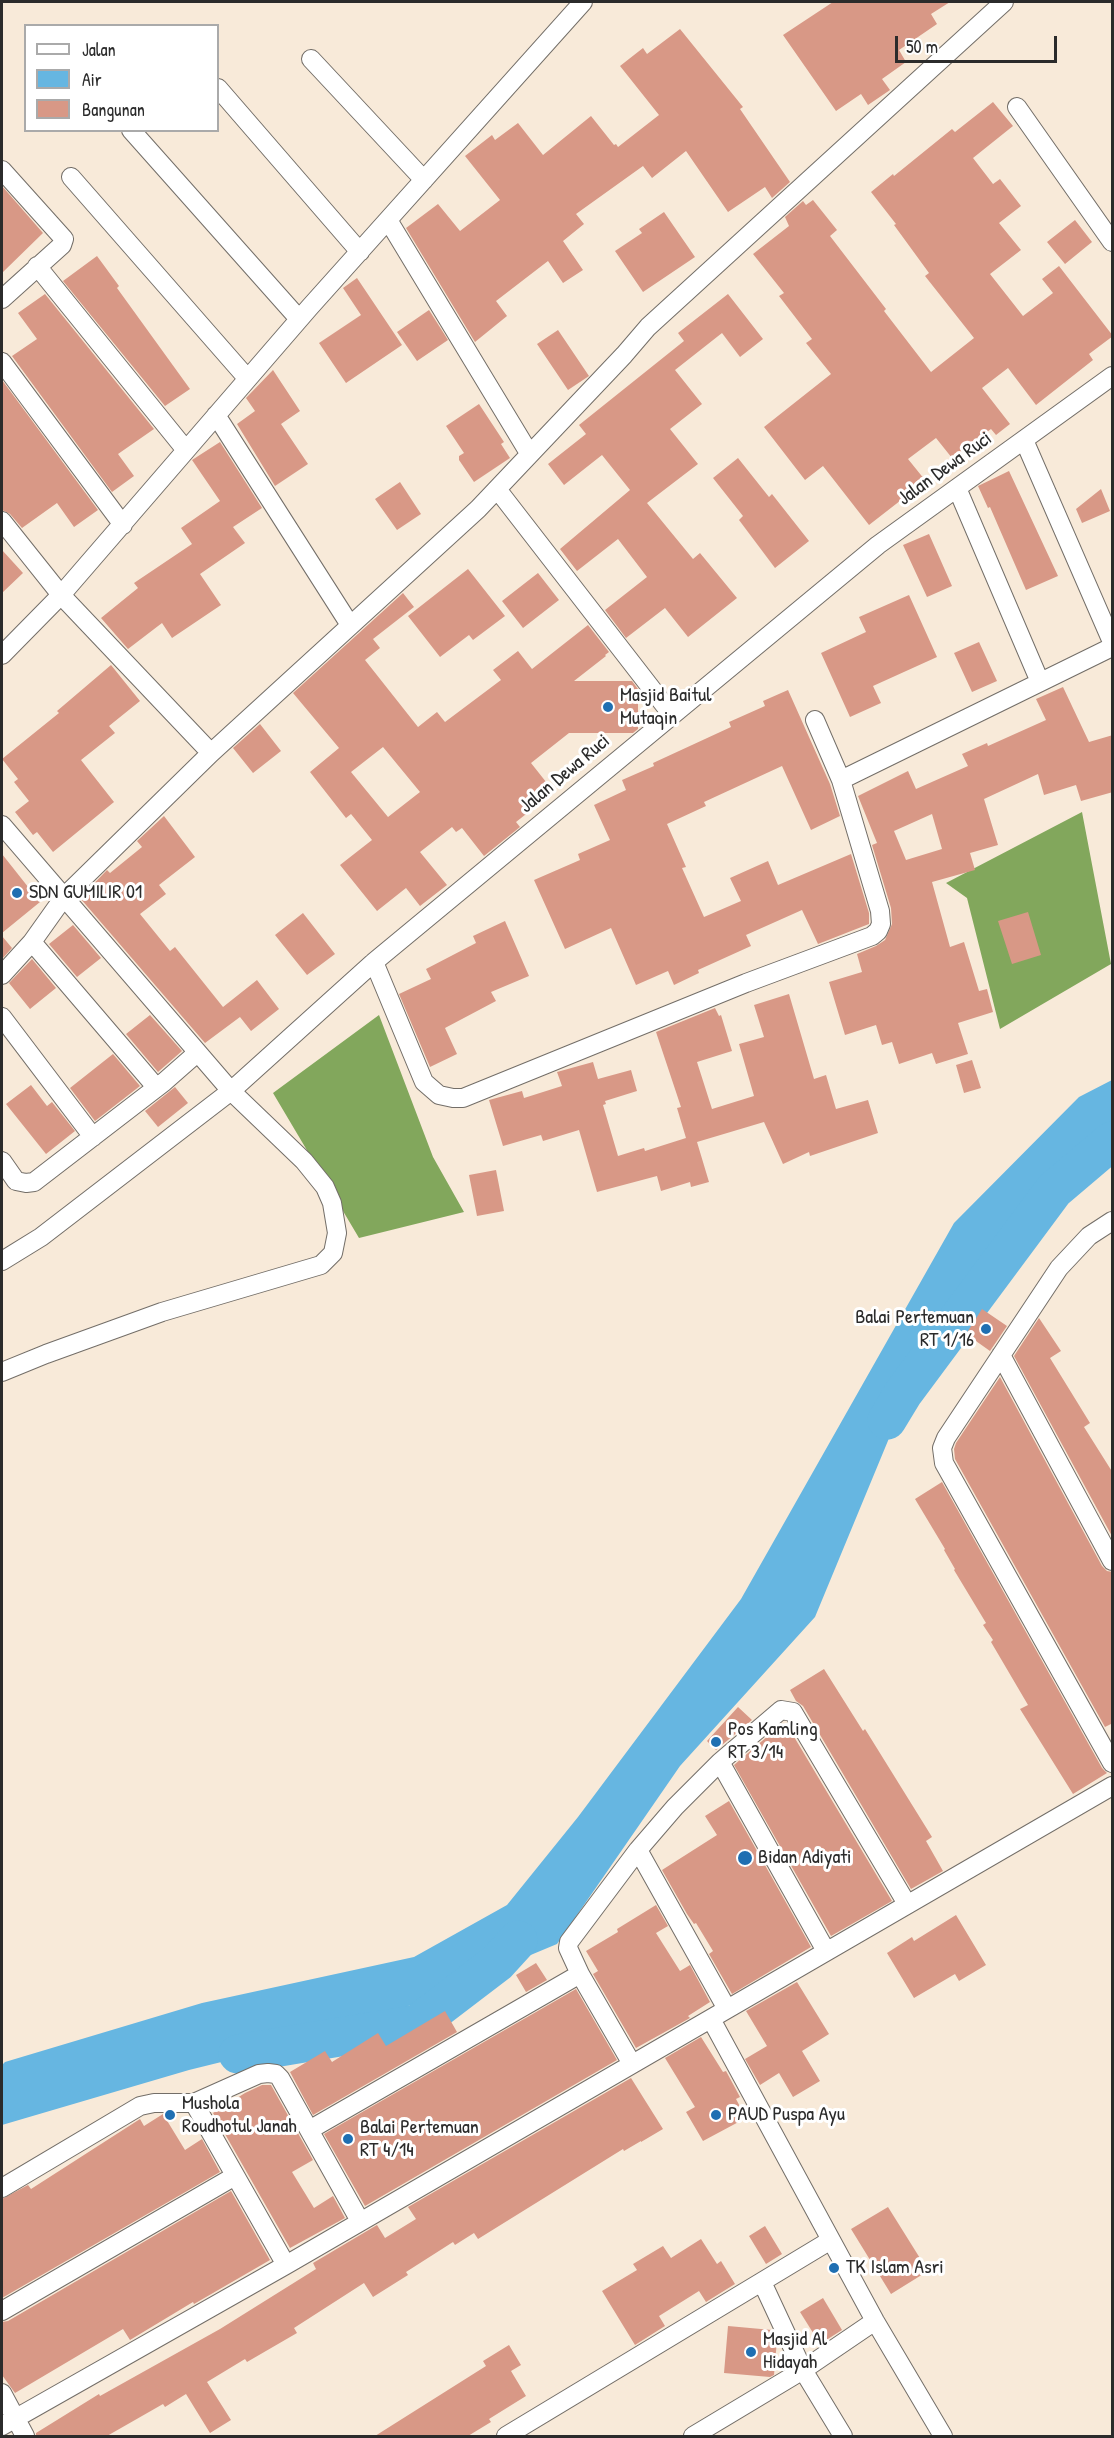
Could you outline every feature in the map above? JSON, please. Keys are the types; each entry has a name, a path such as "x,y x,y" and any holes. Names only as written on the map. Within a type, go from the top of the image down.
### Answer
{"street":[{"path":"2,655 61,595 247,378 583,2"},
{"path":"2,975 32,942 64,897 211,753 439,547 624,356 648,327 993,5"},
{"path":"311,59 424,180"},
{"path":"219,89 360,252"},
{"path":"1017,107 1113,242"},
{"path":"133,132 299,319"},
{"path":"2,170 64,239 62,244 2,299"},
{"path":"71,177 247,378"},
{"path":"388,220 529,453"},
{"path":"37,266 185,449"},
{"path":"2,362 123,525"},
{"name":"Jalan Dewa Ruci","path":"2,1261 41,1237 231,1091 374,962 878,545 1113,376"},
{"path":"216,415 350,625"},
{"path":"1024,440 1113,642"},
{"path":"957,488 1040,682"},
{"path":"497,489 672,715"},
{"path":"2,521 61,595 211,753"},
{"path":"841,780 1113,647"},
{"path":"374,962 424,1082 439,1095 463,1098 746,983 872,936 881,924 880,911 841,780 815,720"},
{"path":"2,825 231,1091 304,1161 325,1187 332,1203 337,1233 336,1245 329,1260 308,1270 162,1312 46,1353 2,1372"},
{"path":"32,942 156,1087"},
{"path":"2,1017 93,1137"},
{"path":"2,1161 16,1181 34,1182 198,1053"},
{"path":"1113,1221 1089,1236 1059,1268 946,1438 942,1448 942,1457 1113,1763"},
{"path":"1001,1356 1113,1561"},
{"path":"632,2064 580,1974 568,1948 569,1942 638,1850 675,1807 720,1762 782,1710 793,1712 907,1904"},
{"path":"720,1762 826,1951"},
{"path":"9,2422 286,2265 1113,1786"},
{"path":"638,1850 727,2009"},
{"path":"310,2129 580,1974"},
{"path":"711,2019 875,2321 942,2436"},
{"path":"2,2188 140,2106 154,2103 194,2103 259,2074 276,2074 310,2129 360,2222"},
{"path":"194,2103 286,2265"},
{"path":"2,2311 235,2176"},
{"path":"506,2436 831,2240"},
{"path":"762,2282 803,2370 843,2436"},
{"path":"693,2436 803,2370 875,2321"},
{"path":"2,2392 9,2422 25,2436"}],"green space":[{"path":"1082,812 1111,964 1000,1029 967,898 946,883"},
{"path":"379,1015 433,1157 464,1212 359,1238 273,1093"}],"water":[{"path":"1112,1080 1112,1126 1008,1233 921,1361 815,1617 680,1766 557,1944 351,2030 189,2070 2,2125 2,2065 5,2062 202,2003 414,1957 507,1905 578,1817 741,1599 954,1223 1079,1097"}],"building":[{"path":"833,2 950,2 931,14 937,24 899,50 906,62 882,79 890,90 868,105 861,94 836,111 783,35"},
{"path":"680,29 743,107 740,109 790,182 772,198 765,187 728,212 686,151 652,178 643,166 576,214 584,224 563,241 583,270 563,283 548,261 496,301 507,316 475,342 406,228 438,204 460,231 500,200 465,156 492,135 495,140 518,123 543,155 591,116 618,147 659,115 620,66 643,48 647,54"},
{"path":"993,102 1013,126 973,158 993,184 1000,179 1021,206 999,223 1021,250 990,274 1023,316 1053,293 1042,279 1059,266 1113,336 1089,354 1093,360 1036,405 1008,368 982,388 1010,424 996,435 991,429 952,458 936,438 908,459 929,485 908,501 905,497 869,525 823,466 805,480 764,427 831,374 806,343 812,339 779,296 784,293 753,254 789,226 785,217 803,201 806,205 813,200 837,230 830,236 931,372 974,338 925,276 929,273 871,192 952,129 955,132"},
{"path":"2,186 43,233 2,273"},
{"path":"664,212 695,257 643,292 615,251 642,233 639,229"},
{"path":"1075,220 1092,242 1065,264 1047,242"},
{"path":"97,256 119,286 117,288 190,389 165,406 63,281"},
{"path":"357,278 402,345 346,383 319,343 361,315 343,288"},
{"path":"45,294 154,429 118,454 134,476 112,492 12,356 37,339 18,313"},
{"path":"728,294 763,339 740,357 722,333 675,370 702,404 670,429 698,464 647,503 693,559 700,553 737,598 688,637 665,608 626,638 605,610 647,577 618,539 577,571 560,549 630,490 602,455 564,485 548,464 586,434 579,425 684,341 678,333"},
{"path":"429,310 448,340 417,361 397,332"},
{"path":"558,330 589,376 568,390 537,344"},
{"path":"273,370 300,411 281,424 308,464 275,486 237,424 255,411 246,398"},
{"path":"2,380 98,510 74,527 57,503 22,528 10,514 2,510"},
{"path":"479,404 504,442 501,444 510,458 474,482 459,460 459,456 464,453 446,426"},
{"path":"220,442 262,508 233,527 245,543 200,574 221,605 172,638 162,623 128,649 101,618 138,588 134,583 192,544 181,528 220,501 192,460"},
{"path":"738,458 769,497 772,494 809,541 775,568 739,520 743,516 713,478"},
{"path":"1009,471 1058,576 1026,590 990,507 988,508 978,486"},
{"path":"400,482 421,514 397,530 375,499"},
{"path":"1101,489 1110,511 1082,523 1076,509"},
{"path":"929,534 952,586 927,597 903,545"},
{"path":"2,550 23,573 2,593"},
{"path":"468,569 505,616 473,640 469,635 440,657 408,616"},
{"path":"538,573 559,600 523,628 502,601"},
{"path":"403,593 414,607 373,639 380,648 365,660 418,727 437,712 445,722 501,680 493,670 518,651 532,669 588,625 609,652 574,681 632,681 638,689 638,729 633,733 569,733 531,763 554,792 516,822 520,827 484,856 462,828 456,832 452,827 420,852 447,885 420,906 406,888 377,911 340,865 372,840 351,814 346,818 310,772 339,748 293,693","holes":["383,747 420,792 388,817 351,772"]},
{"path":"909,595 937,657 873,686 881,703 850,717 821,653 866,632 859,617"},
{"path":"979,642 997,681 972,692 954,653"},
{"path":"111,665 140,701 109,726 115,733 81,760 114,802 53,852 37,832 33,835 15,812 29,801 14,782 18,779 2,759 59,713 57,711"},
{"path":"1063,687 1089,742 1113,735 1113,792 1081,801 1076,785 1044,795 1038,774 984,799 998,845 970,853 975,870 932,882 950,947 964,942 979,991 987,989 993,1012 958,1023 968,1054 936,1064 932,1053 899,1064 892,1042 882,1045 876,1025 845,1035 829,982 862,972 857,954 885,940 892,924 891,908 872,845 877,843 858,796 908,771 916,789 968,766 962,754 987,743 988,746 1046,720 1036,699","holes":["932,814 942,849 906,860 894,831"]},
{"path":"788,690 830,784 840,816 811,830 782,766 704,802 706,806 667,824 686,867 682,868 704,917 741,901 730,878 768,861 778,885 851,854 869,913 869,924 818,944 802,910 746,935 751,946 698,970 699,973 674,985 668,971 636,985 611,928 565,949 534,880 580,860 578,854 610,840 594,805 626,790 622,780 731,727 729,722 765,706 763,701"},
{"path":"260,724 281,751 253,773 233,748"},
{"path":"164,816 195,857 159,885 166,894 140,914 170,951 175,947 223,1007 257,980 279,1009 251,1031 240,1017 205,1043 80,898 107,870 110,873 142,847 137,841"},
{"name":"SDN GUMILIR 01","path":"2,854 40,902 2,933"},
{"path":"1028,912 1041,955 1012,964 998,921"},
{"path":"303,913 335,954 307,975 275,935"},
{"path":"505,921 529,976 491,992 496,1001 445,1028 457,1054 430,1067 399,994 431,979 426,969 476,943 473,936"},
{"path":"73,925 101,958 77,977 49,944"},
{"path":"2,936 12,948 2,959"},
{"path":"32,959 56,988 30,1009 9,983"},
{"path":"789,994 814,1079 826,1075 836,1109 868,1100 878,1133 810,1156 809,1152 783,1164 764,1122 697,1142 709,1182 691,1187 690,1182 661,1191 657,1176 597,1192 579,1130 543,1141 541,1135 503,1146 489,1100 522,1091 524,1098 562,1086 557,1072 593,1062 598,1079 631,1070 637,1091 605,1101 606,1104 603,1105 618,1156 644,1148 645,1151 686,1138 677,1108 681,1107 656,1032 715,1008 719,1016 721,1015 732,1051 697,1062 712,1109 754,1096 739,1044 764,1037 754,1005"},
{"path":"150,1015 182,1051 158,1072 126,1034"},
{"path":"113,1054 140,1086 95,1121 70,1088"},
{"path":"972,1060 981,1088 964,1093 956,1065"},
{"path":"31,1085 47,1106 52,1102 75,1131 46,1154 6,1104"},
{"path":"175,1087 188,1103 158,1127 145,1111"},
{"path":"496,1170 504,1211 477,1216 469,1175"},
{"name":"Balai Pertemuan RT 1/16","path":"982,1309 1007,1326 990,1351 966,1334"},
{"path":"1039,1318 1061,1351 1050,1358 1090,1423 1084,1427 1113,1473 1113,1538 1014,1356"},
{"path":"1000,1377 1102,1566 1107,1571 1113,1572 1113,1723 1105,1727 955,1459 956,1443"},
{"path":"942,1482 1102,1768 1107,1773 1073,1794 1020,1709 1028,1705 991,1642 993,1640 983,1625 986,1623 915,1499"},
{"path":"824,1669 863,1731 865,1729 932,1837 926,1841 943,1871 911,1889 803,1706 796,1701 790,1690"},
{"path":"738,1707 752,1720 716,1750 707,1741"},
{"path":"787,1725 892,1901 831,1936 734,1765 769,1735"},
{"path":"729,1801 811,1947 732,1994 709,1954 713,1951 696,1923 694,1924 687,1914 662,1870 717,1835 705,1816"},
{"path":"656,1905 668,1926 656,1933 680,1971 690,1965 710,2002 688,2016 690,2018 636,2048 593,1974 598,1971 586,1951"},
{"path":"956,1915 986,1965 959,1981 955,1974 914,1998 887,1953 912,1937 914,1941"},
{"path":"536,1963 547,1980 526,1992 516,1975"},
{"path":"797,1982 829,2034 802,2051 820,2081 793,2097 779,2073 760,2085 745,2059 767,2046 746,2011"},
{"path":"576,1989 617,2060 365,2206 324,2134"},
{"path":"445,2011 457,2032 313,2115 290,2072 325,2051 332,2062 378,2033 386,2046"},
{"path":"701,2037 723,2072 726,2071 740,2097 736,2099 746,2118 703,2141 686,2112 695,2107 665,2058"},
{"path":"631,2078 663,2129 624,2151 623,2149 478,2239 474,2233 455,2245 453,2242 406,2272 408,2275 373,2297 364,2283 294,2328 297,2333 247,2362 245,2359 207,2382 231,2420 210,2433 186,2394 165,2407 163,2404 107,2436 36,2436 36,2433 99,2394 100,2396 220,2329 316,2269 313,2263 377,2225 385,2238 416,2219 408,2207"},
{"path":"262,2085 271,2085 313,2160 292,2172 314,2208 333,2196 345,2218 290,2248 213,2113"},
{"path":"163,2114 185,2150 202,2139 220,2172 2,2298 2,2199 28,2185 31,2189 140,2119 144,2126"},
{"path":"231,2191 270,2260 130,2340 123,2329 15,2393 2,2375 2,2322 8,2321"},
{"path":"888,2207 928,2271 891,2294 851,2229"},
{"path":"765,2226 782,2254 766,2264 749,2236"},
{"path":"701,2239 717,2264 721,2261 735,2284 706,2302 699,2291 659,2316 665,2326 635,2345 602,2291 637,2270 633,2264 663,2246 671,2258"},
{"path":"823,2298 842,2330 820,2344 800,2312"},
{"name":"Masjid Al Hidayah","path":"728,2326 772,2330 777,2340 774,2375 770,2377 724,2373"},
{"path":"509,2345 521,2365 511,2371 526,2396 489,2419 491,2422 468,2436 375,2436 486,2366 483,2361"}],"waterway":[{"path":"887,1420 904,1392 1054,1190 1112,1141"},
{"path":"238,2054 417,2024 497,1963 518,1940"}],"place":[{"name":"Masjid Baitul Mutaqin","path":"608,707"},
{"name":"SDN GUMILIR 01","path":"17,893"},
{"name":"Balai Pertemuan RT 1/16","path":"986,1329"},
{"name":"Pos Kamling RT 3/14","path":"716,1742"},
{"name":"Bidan Adiyati","path":"745,1858"},
{"name":"Mushola Roudhotul Janah","path":"170,2115"},
{"name":"PAUD Puspa Ayu","path":"716,2115"},
{"name":"Balai Pertemuan RT 4/14","path":"348,2139"},
{"name":"TK Islam Asri","path":"834,2268"},
{"name":"Masjid Al Hidayah","path":"751,2352"}]}
